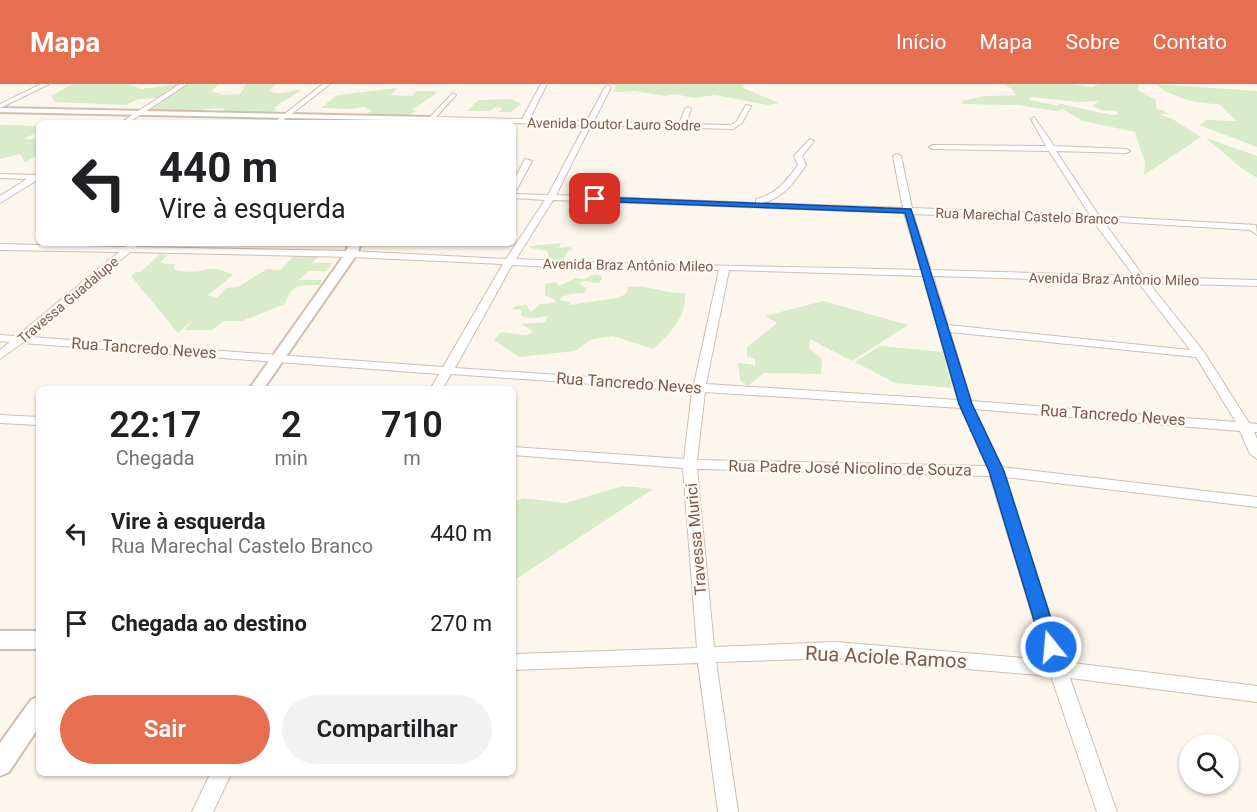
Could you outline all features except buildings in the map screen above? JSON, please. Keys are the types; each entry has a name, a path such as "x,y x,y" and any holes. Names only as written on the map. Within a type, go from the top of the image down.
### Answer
{"street":[{"path":"0,108 46,84"},
{"path":"128,120 184,84"},
{"path":"280,120 327,84"},
{"path":"524,122 544,84"},
{"path":"438,386 509,262 550,198 608,87"},
{"path":"431,120 453,95"},
{"name":"Avenida Doutor Lauro Sodre","path":"516,122 736,126 748,106"},
{"name":"Avenida Doutor Lauro Sodre","path":"0,108 394,120"},
{"path":"682,125 688,109"},
{"path":"1034,119 1095,218 1200,354 1252,427 1257,454"},
{"path":"752,205 781,194 802,165 798,156 810,141"},
{"path":"933,147 999,146 1126,151"},
{"path":"897,156 908,211 966,404 996,471 1058,669 1107,812"},
{"path":"516,183 528,161"},
{"path":"0,176 36,177"},
{"path":"0,200 36,178"},
{"name":"Rua Marechal Castelo Branco","path":"516,196 1095,218 1255,230"},
{"name":"Avenida Braz Antônio Mileo","path":"0,247 66,246"},
{"name":"Travessa Guadalupe","path":"0,356 132,246"},
{"name":"Avenida Braz Antônio Mileo","path":"206,246 353,248 509,262 642,267 725,267 1257,283"},
{"path":"258,386 353,248"},
{"name":"Travessa Murici","path":"725,267 699,387 690,464 706,654 728,812"},
{"path":"943,328 1200,354"},
{"name":"Rua Tancredo Neves","path":"0,338 966,404 1252,427"},
{"path":"0,419 36,421"},
{"name":"Rua Padre José Nicolino de Souza","path":"516,451 690,464 996,471 1257,502"},
{"path":"0,640 36,640"},
{"name":"Rua Aciole Ramos","path":"516,662 836,651 1058,669 1257,694"},
{"path":"0,764 36,711"},
{"path":"202,812 220,776"}],"green space":[{"path":"73,84 129,84 141,89 179,84 158,98 139,99 126,105 55,102 51,96"},
{"path":"188,84 219,84 211,91 223,95 240,94 246,84 276,84 270,91 274,93 302,90 274,107 275,111 257,114 217,113 225,109 145,112"},
{"path":"612,84 744,84 743,88 779,103 768,105 715,95 693,98 675,94 665,96 635,91 616,92 613,90 616,86"},
{"path":"1003,84 1073,84 1092,87 1099,84 1139,84 1138,90 1156,100 1156,108 1170,114 1159,114 1174,120 1201,137 1144,175 1145,163 1135,132 1083,121 1063,109 1056,111 1018,105 963,104 962,101 985,96 1016,95 1012,89","holes":["1031,97 1079,102 1099,101 1092,106 1102,110 1117,111 1119,114 1111,115 1057,103 1059,106 1029,100"]},
{"path":"1156,84 1257,91 1257,147 1199,125 1207,120 1236,121 1219,104 1186,99 1169,93"},
{"path":"397,88 391,95 412,96 416,91 437,93 412,110 417,111 402,117 366,116 371,110 364,107 321,108 337,95"},
{"path":"511,99 521,104 511,112 499,112 502,108 495,107 490,111 467,111 478,100"},
{"path":"0,125 36,126 36,133 24,139 36,138 36,156 25,162 20,154 0,159"},
{"path":"1206,138 1257,156 1257,178 1240,167"},
{"path":"561,243 559,248 573,249 568,251 563,260 544,260 549,255 547,251 530,246"},
{"path":"160,254 168,255 160,262 175,264 174,270 194,272 216,269 233,275 208,295 217,298 226,288 238,287 267,269 280,270 295,255 318,257 312,263 333,263 326,271 308,271 299,280 322,280 320,285 307,285 294,289 287,297 285,304 242,321 224,321 212,330 184,330 197,316 178,333 131,276 136,272 141,272"},
{"path":"598,274 602,278 599,283 583,281 579,283 587,288 584,293 571,294 561,297 560,300 570,302 569,305 617,298 626,294 628,287 635,286 685,293 683,309 676,324 653,349 613,336 592,339 575,351 519,357 494,340 501,332 526,335 533,332 522,324 545,322 548,316 527,318 521,315 522,310 512,309 515,306 526,305 531,312 540,304 555,303 554,299 545,295 545,284 555,282 559,286 576,278 585,279"},
{"path":"823,301 908,325 852,361 810,339 809,348 822,359 821,374 764,373 748,386 740,380 738,363 755,365 755,359 747,356 747,347 777,323 765,316"},
{"path":"880,346 943,352 952,388 895,383 855,362"},
{"path":"623,486 653,489 516,579 516,501 524,498 565,503"}],"route":[{"path":"595,199 908,211 966,404 996,471 1051,647"}]}
